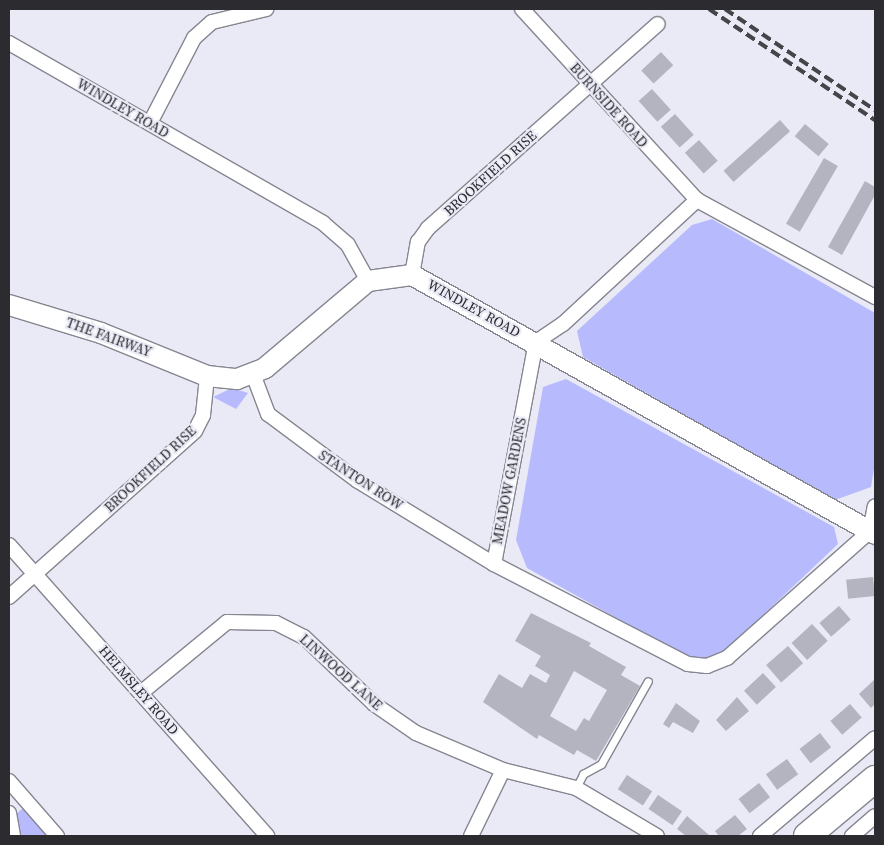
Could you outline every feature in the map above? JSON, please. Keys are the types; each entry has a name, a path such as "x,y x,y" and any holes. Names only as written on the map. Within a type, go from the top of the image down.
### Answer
{"highway":[{"path":"807,836 875,779"}],"street":[{"path":"150,123 194,38 212,22 266,9"},
{"name":"BURNSIDE ROAD","path":"522,9 697,200"},
{"name":"BROOKFIELD RISE","path":"412,275 418,242 428,228 658,24"},
{"name":"WINDLEY ROAD","path":"9,43 323,223 348,245 368,281 412,275 536,342 872,533"},
{"path":"536,342 563,324 697,200 875,297"},
{"path":"208,376 237,379 253,374 368,281"},
{"name":"THE FAIRWAY","path":"9,305 101,333 208,376"},
{"name":"MEADOW GARDENS","path":"536,342 494,564 688,664 707,666 727,658 872,533"},
{"name":"STANTON ROW","path":"253,374 262,403 277,422 358,481 494,564"},
{"name":"BROOKFIELD RISE","path":"9,597 195,431 203,415 208,376"},
{"path":"872,533 875,506"},
{"name":"HELMSLEY ROAD","path":"9,545 142,692 267,836"},
{"name":"LINWOOD LANE","path":"142,692 227,622 276,623 304,636 397,721 503,770 576,788 657,836"},
{"path":"760,836 875,738"},
{"path":"471,836 503,770"},
{"path":"9,781 58,836"},
{"path":"9,813 13,836"},
{"path":"852,836 875,816"}],"lane":[{"path":"576,788 583,774 601,764 648,681"}],"shaded area":[{"path":"712,219 875,313 875,463 871,487 835,500 583,357 577,331 692,225"},
{"path":"566,379 834,527 838,544 725,651 695,662 527,568 516,540 543,387"},
{"path":"232,388 248,393 236,409 213,397"},
{"path":"23,808 48,836 18,836 15,815"}],"building":[{"path":"661,52 673,65 654,84 641,70"},
{"path":"652,89 671,110 657,122 639,101"},
{"path":"675,114 694,135 680,148 661,127"},
{"path":"780,120 790,131 734,182 724,171"},
{"path":"805,124 829,144 818,156 795,136"},
{"path":"699,140 718,161 704,174 685,153"},
{"path":"824,158 838,166 800,232 786,224"},
{"path":"865,181 875,187 875,195 842,255 828,247"},
{"path":"873,577 875,596 848,599 846,580"},
{"path":"839,606 851,620 831,637 819,623"},
{"path":"531,613 591,643 589,646 626,667 621,675 640,686 596,761 577,750 574,755 539,735 537,739 483,702 499,674 522,688 530,674 546,683 550,675 535,666 541,656 515,641","holes":["574,671 607,690 589,721 584,718 576,731 550,716"]},
{"path":"812,624 828,641 807,660 792,643"},
{"path":"788,646 803,663 781,682 766,665"},
{"path":"763,673 776,687 757,705 744,691"},
{"path":"875,679 875,704 871,708 859,694"},
{"path":"737,697 749,711 726,731 716,720"},
{"path":"676,703 700,721 693,733 673,722 669,728 663,724"},
{"path":"850,704 862,718 842,735 830,721"},
{"path":"820,733 831,747 811,763 800,749"},
{"path":"787,759 798,774 777,790 766,774"},
{"path":"627,775 652,791 643,806 618,789"},
{"path":"759,783 770,797 750,813 739,799"},
{"path":"658,795 682,811 673,825 648,809"},
{"path":"735,815 747,829 738,836 719,836 715,831"},
{"path":"687,816 709,835 686,836 677,829"}],"railway":[{"path":"709,9 875,120"},
{"path":"725,9 875,110"}]}
